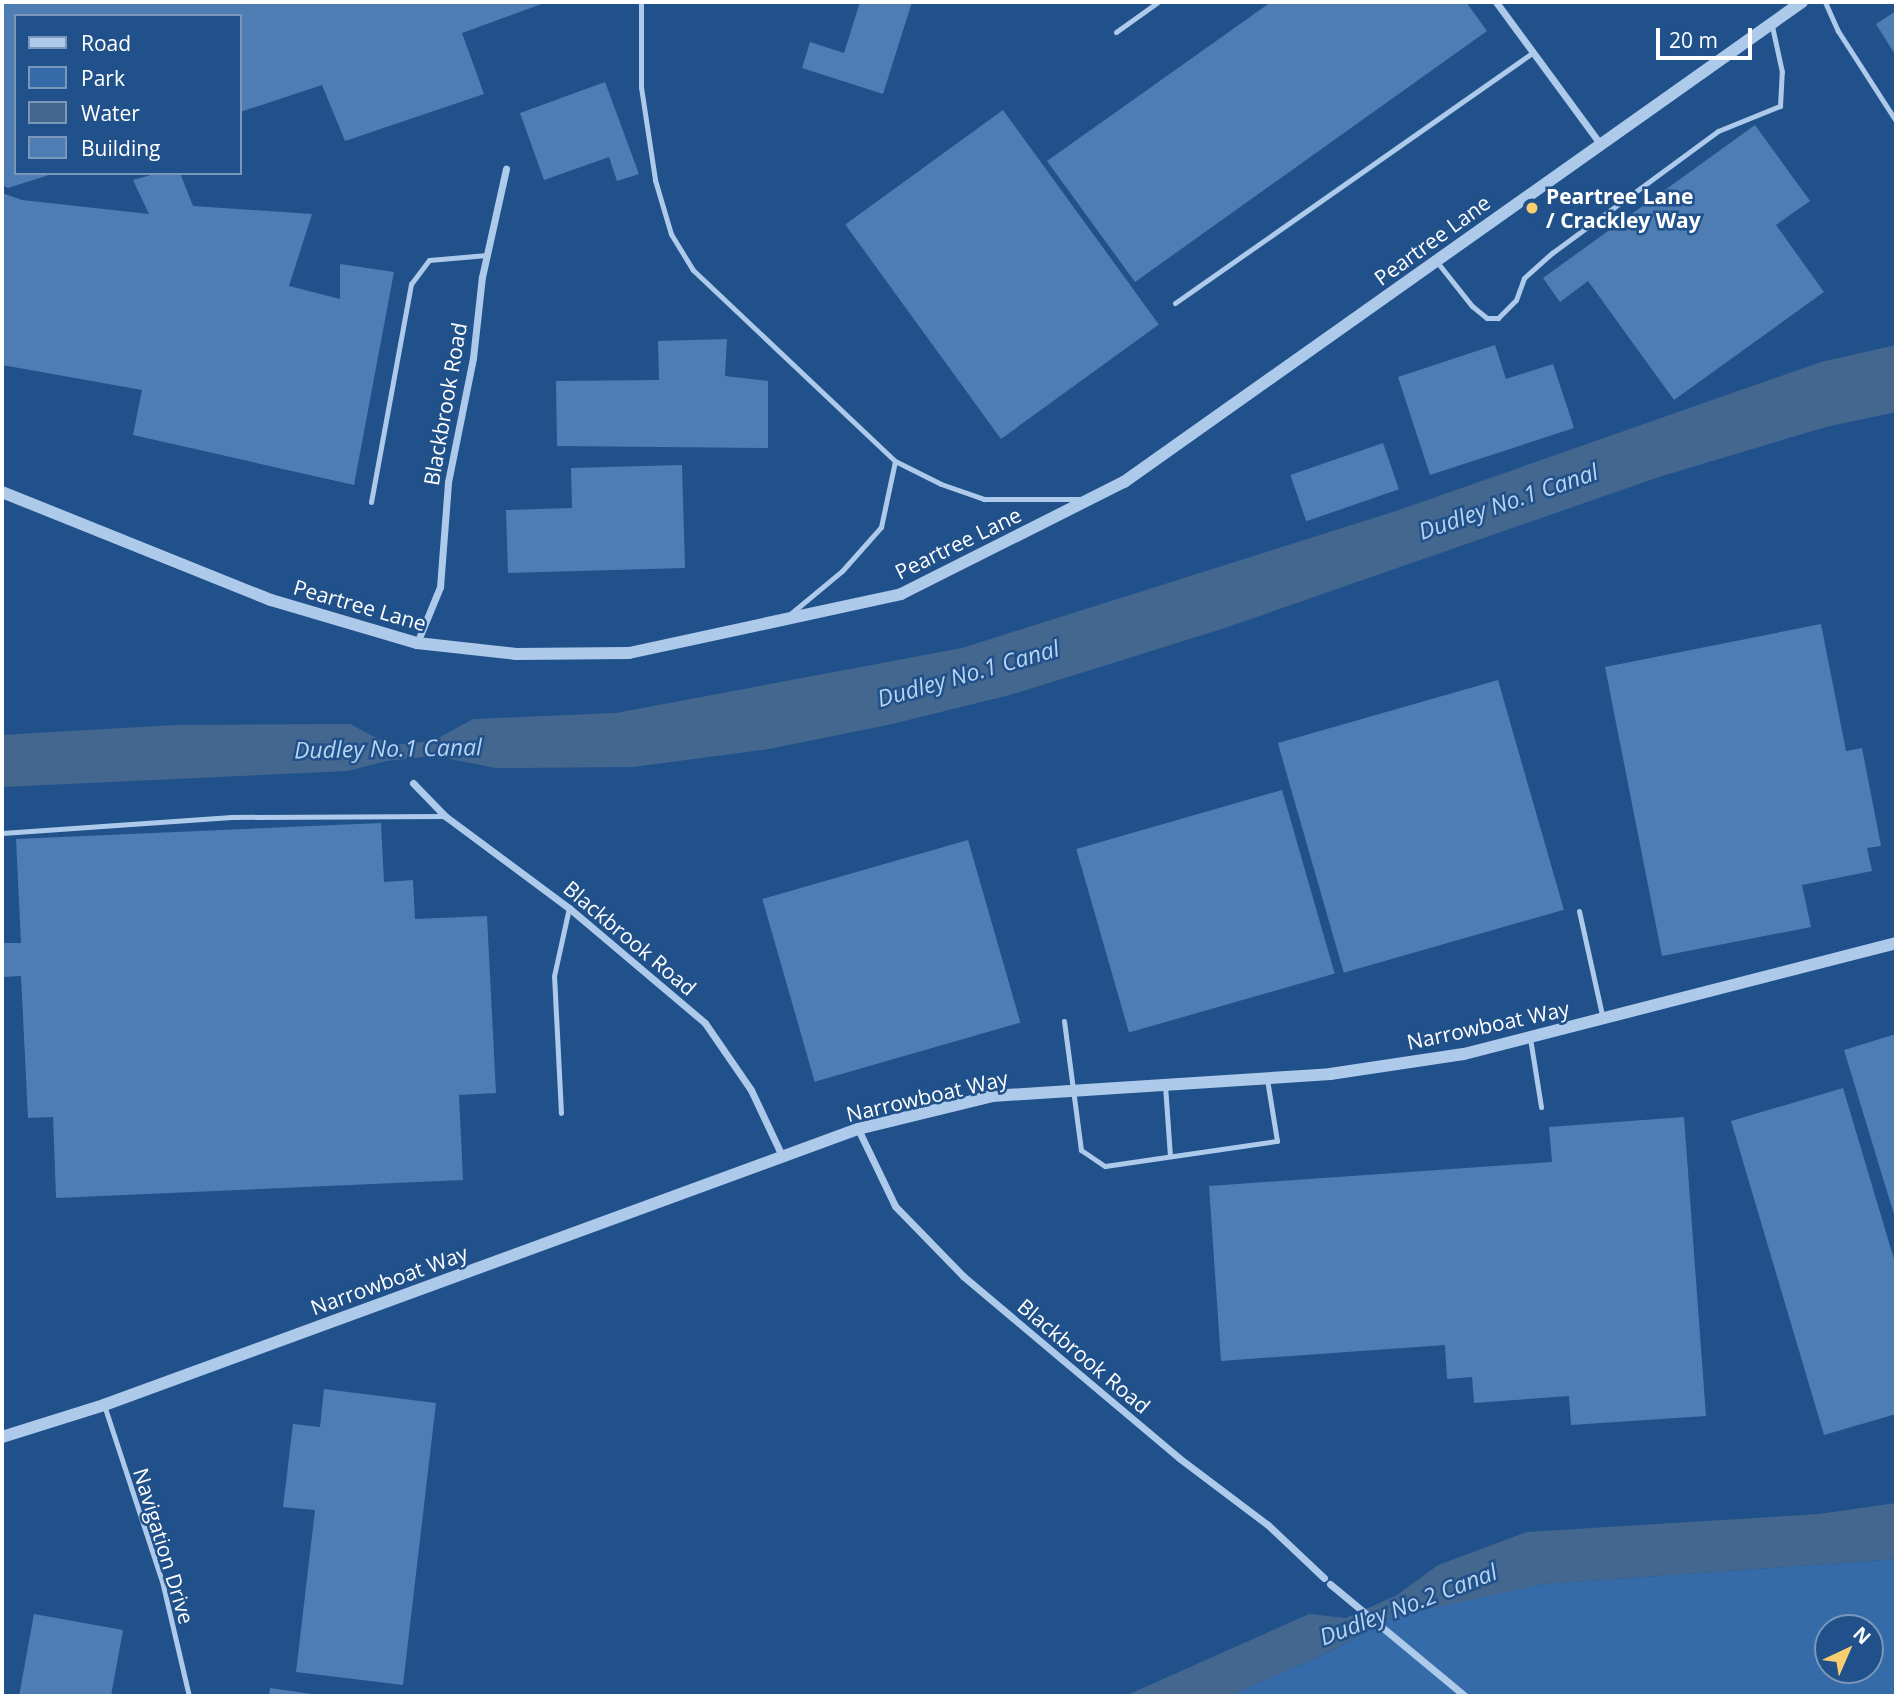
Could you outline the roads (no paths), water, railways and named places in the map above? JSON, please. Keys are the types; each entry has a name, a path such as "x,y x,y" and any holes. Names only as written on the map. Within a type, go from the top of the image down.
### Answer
{"street":[{"path":"1496,2 1599,142"},
{"name":"Peartree Lane","path":"2,492 271,600 417,643 516,654 629,653 778,623 901,594 1124,482 1210,425 1599,142 1802,2"},
{"name":"Blackbrook Road","path":"417,643 440,587 448,482 487,255 506,169"},
{"name":"Blackbrook Road","path":"413,783 445,816 569,908 705,1023 751,1090 782,1156"},
{"name":"Narrowboat Way","path":"2,1437 104,1405 858,1129 992,1096 1330,1074 1451,1056 1896,943"},
{"name":"Blackbrook Road","path":"858,1129 895,1206 963,1276 1179,1458 1268,1525 1401,1646 1465,1696"}],"lane":[{"path":"640,2 641,87 655,180 671,234 693,270 895,461 941,484 984,499 1087,499"},
{"path":"1116,32 1158,2"},
{"path":"1825,2 1838,31 1896,121"},
{"path":"1436,261 1472,306 1487,318 1498,318 1516,300 1524,278 1552,253 1718,131 1780,106 1782,72 1772,23"},
{"path":"1175,303 1533,52"},
{"path":"371,502 411,284 429,260 487,255"},
{"path":"778,623 842,571 881,527 895,461"},
{"path":"2,833 231,817 445,816"},
{"path":"561,1113 554,976 569,908"},
{"path":"1579,911 1602,1019"},
{"path":"1064,1021 1076,1091 1081,1150 1105,1166 1277,1141 1267,1078"},
{"path":"1530,1038 1541,1107"},
{"path":"1165,1085 1170,1156"},
{"name":"Navigation Drive","path":"104,1405 162,1581 189,1696"}],"water":[{"name":"Dudley No.1 Canal","path":"1896,345 1896,412 1826,427 1659,477 1225,628 1010,695 892,724 769,749 633,767 496,768 435,756 386,761 348,771 2,787 2,735 175,725 350,724 390,745 433,741 473,719 616,713 962,648 1396,511 1821,362"},
{"name":"Dudley No.2 Canal","path":"1896,1503 1896,1559 1544,1584 1392,1617 1329,1652 1229,1696 1125,1696 1309,1614 1346,1618 1397,1595 1438,1565 1527,1532 1819,1514"}],"place":[{"name":"Peartree Lane / Crackley Way","path":"1532,208"}]}
